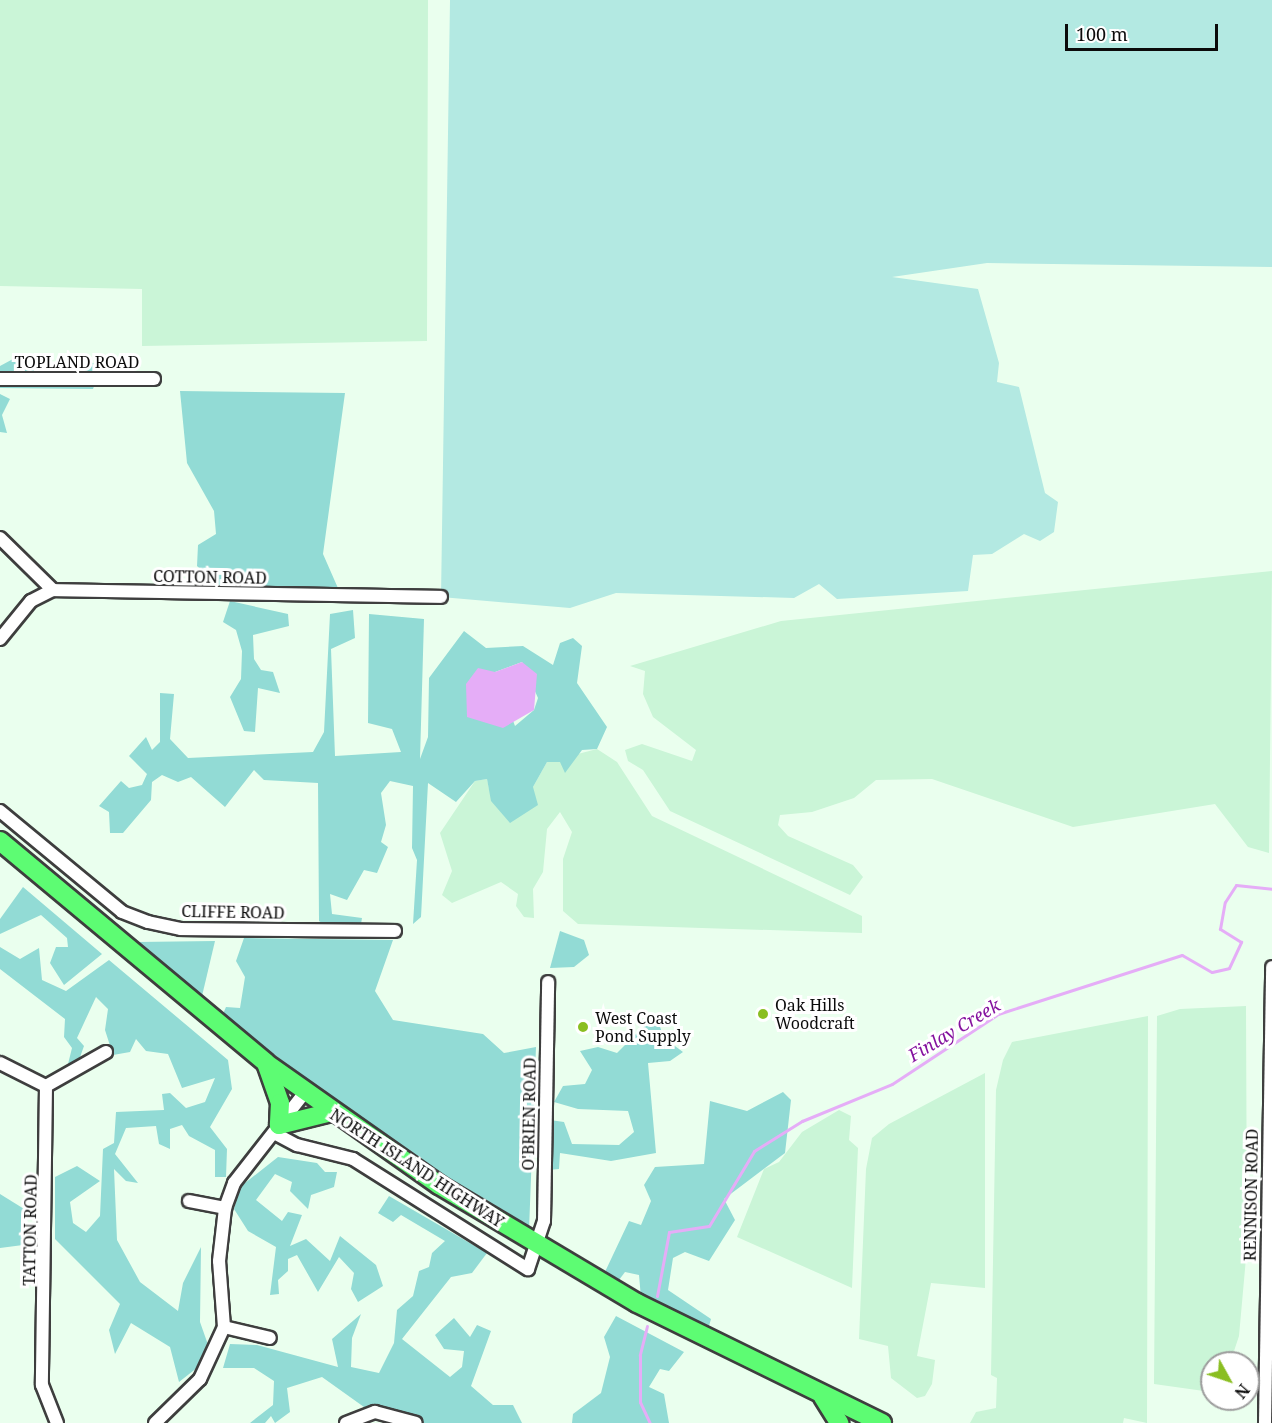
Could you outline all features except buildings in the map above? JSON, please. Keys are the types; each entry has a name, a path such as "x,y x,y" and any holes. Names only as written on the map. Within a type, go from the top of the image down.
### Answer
{"main road":[{"name":"NORTH ISLAND HIGHWAY","path":"0,841 266,1063 332,1112 538,1246 823,1397 882,1423"},
{"path":"266,1063 280,1103 276,1129 332,1112"},
{"path":"823,1397 839,1423"}],"street":[{"name":"TOPLAND ROAD","path":"0,379 154,379"},
{"path":"0,538 52,590 31,601 0,639"},
{"name":"COTTON ROAD","path":"52,590 441,597"},
{"name":"CLIFFE ROAD","path":"0,811 122,912 148,922 181,929 395,931"},
{"name":"RENNISON ROAD","path":"1265,1423 1272,967"},
{"name":"O'BRIEN ROAD","path":"538,1246 544,1221 548,982"},
{"path":"0,1063 46,1086 106,1052"},
{"name":"TATTON ROAD","path":"46,1086 42,1385 57,1423"},
{"path":"155,1423 200,1379 224,1327 219,1261 225,1208 234,1183 305,1092"},
{"path":"276,1129 297,1145 353,1159 528,1269 538,1246"},
{"path":"189,1201 225,1208"},
{"path":"224,1327 270,1338"},
{"path":"346,1423 375,1412 416,1423"}],"green space":[{"path":"0,0 428,0 427,341 142,346 142,289 0,286"},
{"path":"1272,571 1269,853 1248,847 1215,804 1073,827 932,779 876,780 854,798 812,812 780,815 778,825 788,836 853,865 863,877 850,895 670,811 643,770 628,761 625,750 642,744 692,761 696,750 653,717 643,694 645,671 630,666 781,621"},
{"path":"597,749 617,762 652,816 862,916 862,933 578,924 563,911 563,859 572,832 560,812 547,829 543,872 533,889 534,918 524,917 516,906 518,894 501,882 452,903 442,895 452,871 440,833 475,781 487,779 489,789 533,787 547,762"},
{"path":"1246,1006 1247,1247 1239,1336 1234,1351 1200,1351 1200,1390 1154,1384 1157,1016 1180,1009"},
{"path":"1148,1016 1147,1423 1124,1418 1123,1423 970,1423 976,1412 996,1408 997,1378 991,1375 996,1090 1003,1060 1012,1042"},
{"path":"985,1073 985,1288 931,1283 917,1356 935,1360 932,1384 925,1396 917,1398 891,1378 888,1346 859,1339 866,1169 872,1138 889,1124"},
{"path":"839,1110 851,1116 849,1140 858,1148 852,1288 737,1237 764,1169 779,1162 802,1132"}],"shaded area":[{"path":"450,0 1272,0 1272,267 987,263 892,277 978,289 999,363 997,382 1019,387 1045,493 1058,502 1054,532 1040,541 1024,534 992,554 973,555 968,591 837,599 819,584 794,598 616,593 570,608 441,597"},
{"path":"13,359 38,371 48,363 93,363 100,371 93,389 0,388 0,366"},
{"path":"180,391 345,393 323,554 341,595 227,594 197,566 198,545 216,534 214,511 187,463"},
{"path":"0,394 10,399 2,415 7,433 0,432"},
{"path":"230,601 288,614 289,626 253,635 254,659 261,670 273,672 280,693 258,688 255,732 244,731 230,697 241,679 242,651 236,630 223,622"},
{"path":"353,610 355,638 331,649 335,756 401,752 392,729 368,723 369,614 424,619 420,759 428,737 429,678 464,631 486,648 523,646 553,665 560,643 573,638 582,646 577,683 607,727 597,749 582,750 565,773 560,762 547,762 533,787 538,805 510,823 491,801 487,779 475,781 456,802 428,783 421,917 413,924 417,860 412,848 413,786 390,781 381,793 386,825 381,842 388,847 377,873 364,870 347,900 330,894 332,914 362,918 360,930 330,928 319,921 318,783 264,780 254,770 225,807 191,777 178,782 162,775 152,782 151,800 123,833 110,833 109,812 99,806 121,781 129,788 142,785 147,774 129,756 146,737 152,750 160,742 160,693 174,694 170,739 188,758 313,752 324,732 330,614","holes":["522,662 538,698 534,710 515,726 495,672"]},
{"path":"522,662 537,674 534,710 503,728 467,717 466,684 478,668 495,672"},
{"path":"23,887 102,954 64,985 50,963 56,947 68,947 67,938 41,915 0,934 0,919"},
{"path":"560,931 584,940 589,955 574,967 550,968"},
{"path":"244,938 393,940 375,991 393,1020 483,1034 504,1053 536,1047 529,1230 414,1158 222,1016 226,1007 240,1008 245,977 236,961"},
{"path":"215,941 202,996 137,942"},
{"path":"0,947 20,959 39,948 42,980 66,991 109,960 228,1060 232,1089 210,1127 227,1149 226,1177 215,1177 215,1150 189,1136 182,1125 170,1129 170,1149 159,1144 156,1126 126,1128 115,1154 138,1183 126,1181 114,1169 117,1240 140,1282 178,1311 183,1283 201,1247 200,1322 212,1356 179,1382 170,1347 131,1323 115,1354 109,1330 120,1304 55,1239 55,1177 77,1166 100,1181 70,1202 73,1223 86,1232 100,1216 103,1149 114,1143 116,1112 164,1110 162,1094 170,1093 186,1108 205,1102 215,1078 182,1088 168,1054 146,1051 136,1039 130,1052 113,1055 105,1030 108,1009 96,997 77,1038 84,1046 79,1060 68,1064 72,1048 64,1037 65,1019 0,969"},
{"path":"659,1024 664,1038 683,1052 670,1061 648,1063 656,1153 611,1161 560,1153 559,1169 548,1170 550,1120 564,1122 572,1144 619,1145 634,1132 628,1111 578,1109 554,1102 563,1086 585,1084 592,1070 580,1051 598,1047 617,1053 644,1026"},
{"path":"783,1092 791,1100 785,1153 724,1199 735,1220 709,1261 685,1252 673,1258 668,1290 711,1319 707,1333 641,1298 639,1275 625,1272 619,1280 604,1274 629,1221 641,1225 651,1201 644,1185 655,1167 704,1164 710,1101 747,1111"},
{"path":"278,1157 317,1163 325,1172 337,1172 334,1187 311,1195 308,1209 290,1191 292,1182 275,1174 256,1200 282,1221 288,1212 302,1215 290,1246 306,1239 330,1261 340,1236 376,1265 383,1286 358,1302 351,1289 354,1273 339,1257 318,1292 297,1255 288,1259 288,1271 278,1280 279,1294 270,1295 276,1247 248,1231 234,1209 240,1187"},
{"path":"0,1194 29,1212 23,1245 0,1248"},
{"path":"389,1196 487,1253 472,1273 451,1277 402,1339 450,1377 462,1367 464,1351 444,1349 435,1335 454,1318 470,1337 477,1325 491,1331 471,1386 493,1405 513,1405 522,1423 421,1423 364,1407 322,1377 287,1388 290,1412 275,1423 271,1416 265,1423 250,1423 273,1405 274,1381 254,1368 223,1368 230,1344 257,1345 338,1367 332,1339 361,1314 352,1338 351,1367 379,1373 394,1343 397,1310 413,1296 419,1271 429,1267 432,1253 445,1241 401,1215 393,1222 378,1213"},
{"path":"616,1316 684,1352 669,1371 660,1369 649,1387 664,1394 669,1423 572,1423 573,1414 601,1393 610,1357 604,1337"}],"waterway":[{"name":"Finlay Creek","path":"657,1296 669,1232 709,1226 754,1151 802,1121 892,1084 998,1014 1182,955 1212,972 1229,968 1241,942 1220,929 1225,902 1236,885 1272,889"},
{"name":"Finlay Creek","path":"647,1326 640,1355 640,1402 650,1423"}],"place":[{"name":"Oak Hills Woodcraft","path":"763,1014"},
{"name":"West Coast Pond Supply","path":"583,1027"}]}
